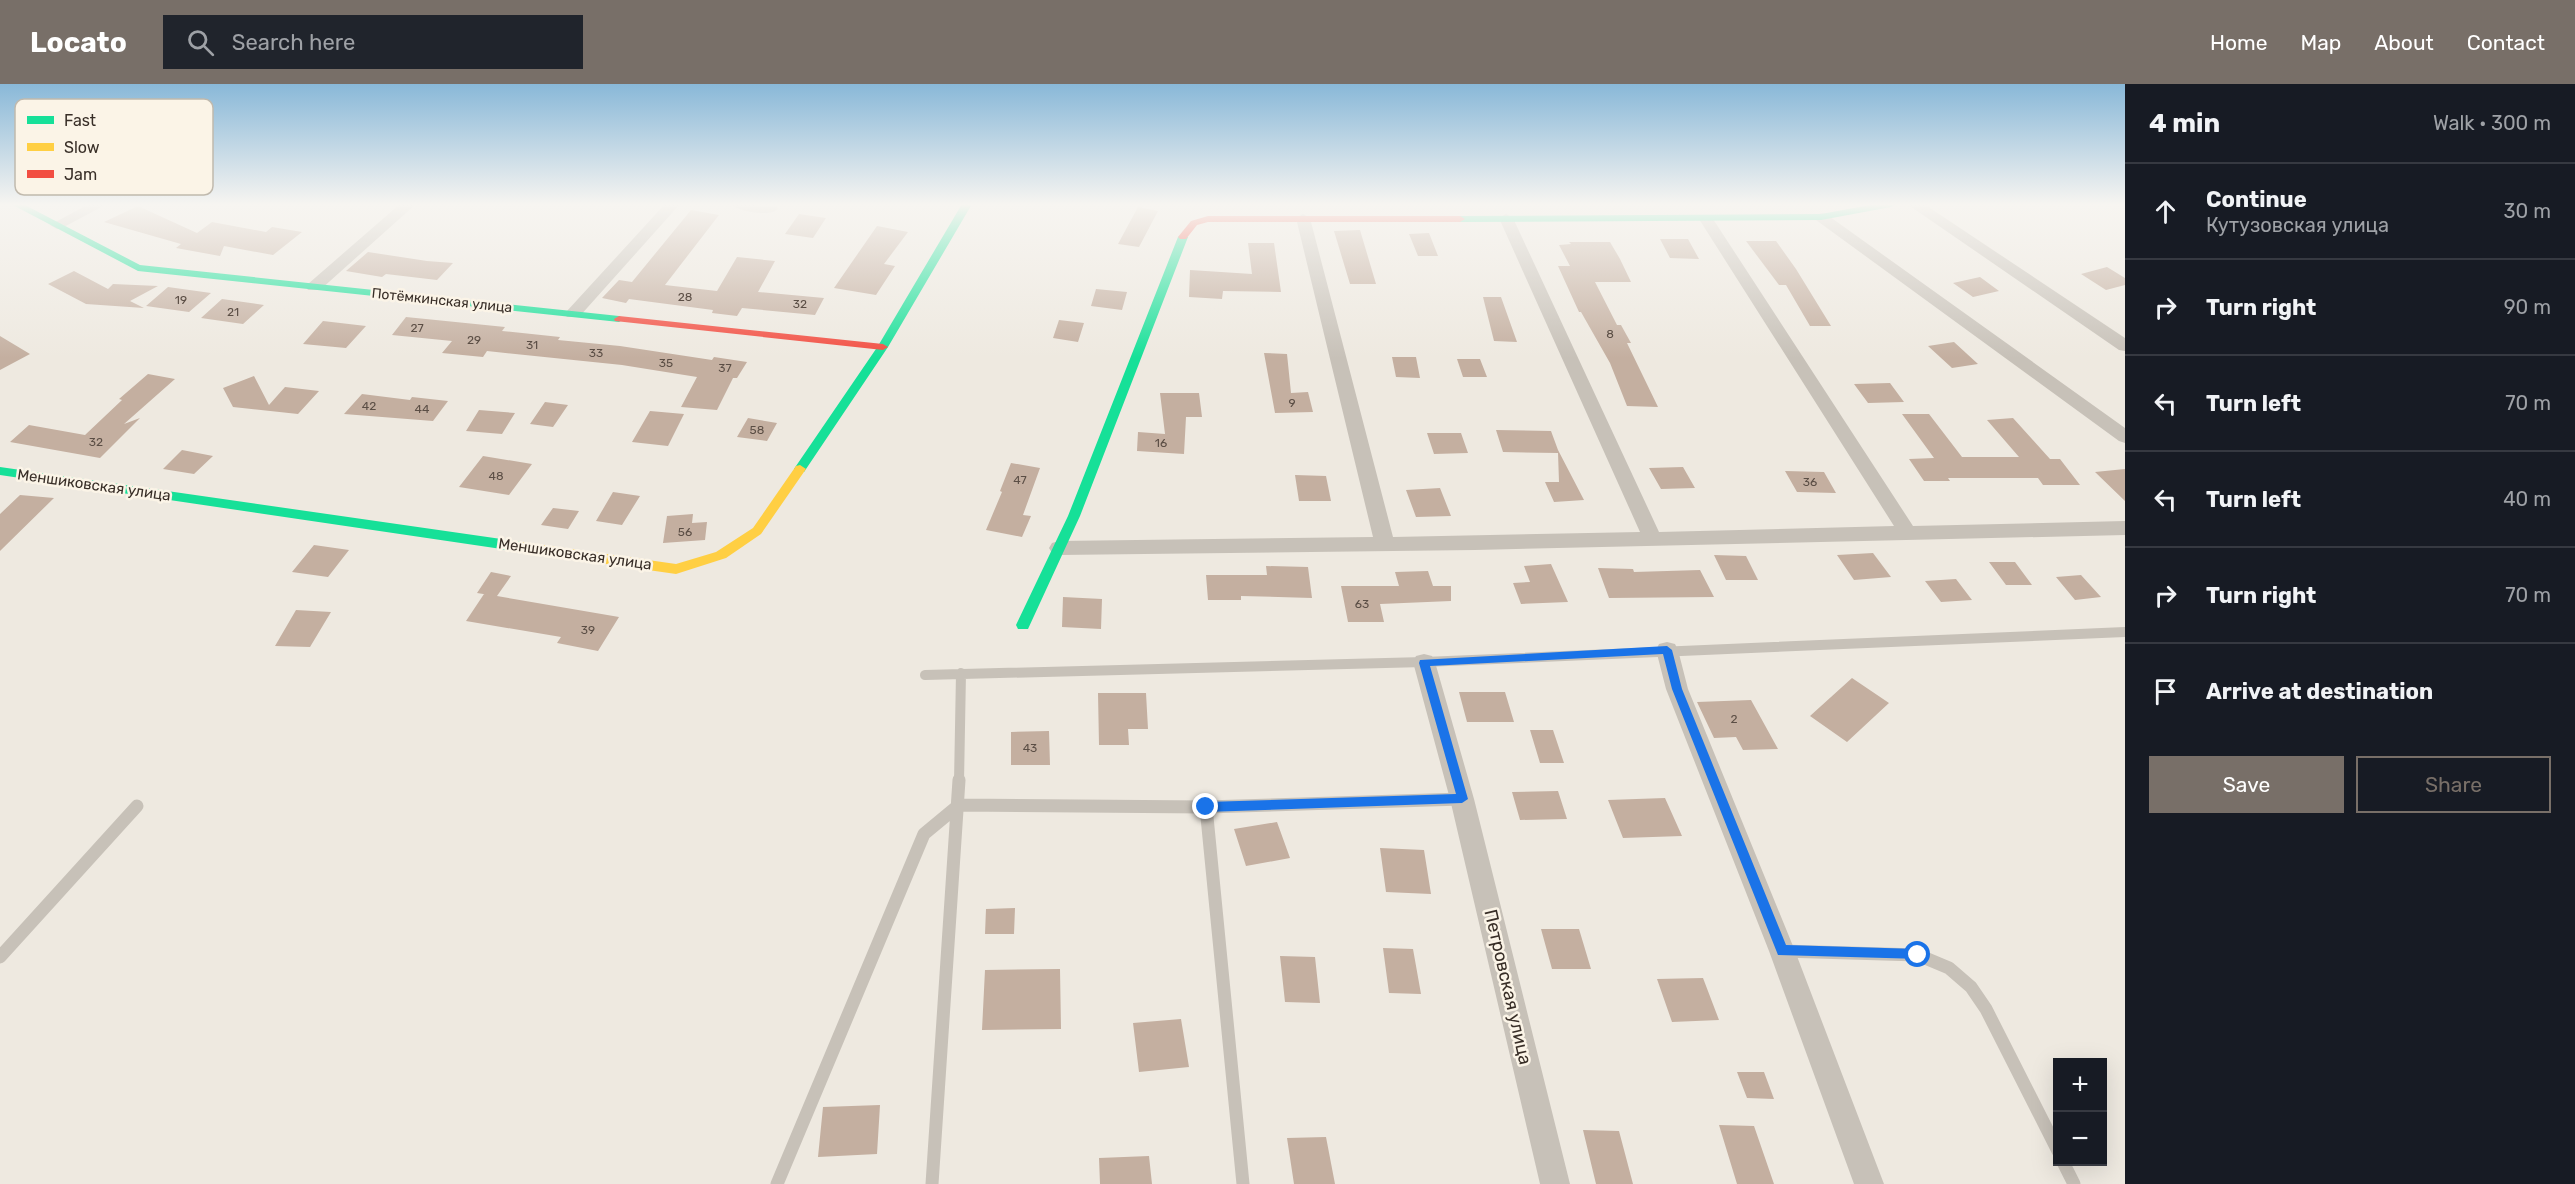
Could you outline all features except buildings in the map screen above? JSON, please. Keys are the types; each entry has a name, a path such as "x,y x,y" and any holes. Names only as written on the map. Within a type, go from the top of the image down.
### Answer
{"street":[{"name":"Потёмкинская улица","path":"114,255 138,268 883,347"},
{"path":"314,286 350,255"},
{"path":"573,314 626,255"},
{"name":"Меншиковская улица","path":"0,471 676,569 721,555 758,531 883,347 937,255"},
{"path":"1023,625 1074,516 1176,255"},
{"path":"1312,255 1385,544"},
{"path":"1523,255 1653,539"},
{"path":"1729,255 1908,533"},
{"path":"1874,255 2125,437"},
{"path":"1990,255 2125,346"},
{"path":"1059,548 1653,539 2125,528"},
{"path":"1667,650 1677,689 1782,951 1869,1184"},
{"name":"Петровская улица","path":"1424,663 1461,795 1555,1184"}],"lane":[{"path":"925,675 1424,663 1667,650 2125,632"},
{"path":"932,1184 959,805 961,673"},
{"path":"777,1184 924,834 959,805 1206,807 1461,795"},
{"path":"0,957 137,806"},
{"path":"1206,807 1244,1184"},
{"path":"1782,951 1918,955 1949,968 1971,987 1986,1009 2053,1141"},
{"path":"2065,1166 2074,1184"}],"traffic: fast":[{"path":"114,255 138,268 619,319"},
{"path":"800,469 883,347 937,255"},
{"path":"1023,625 1074,516 1176,255"},
{"path":"0,471 522,547"}],"traffic: slow":[{"path":"522,547 676,569 721,555 757,531 800,469"}],"traffic: jam":[{"path":"619,319 883,347"}],"route":[{"path":"1206,807 1462,799 1424,663 1667,650 1677,689 1782,951 1918,955"}]}
